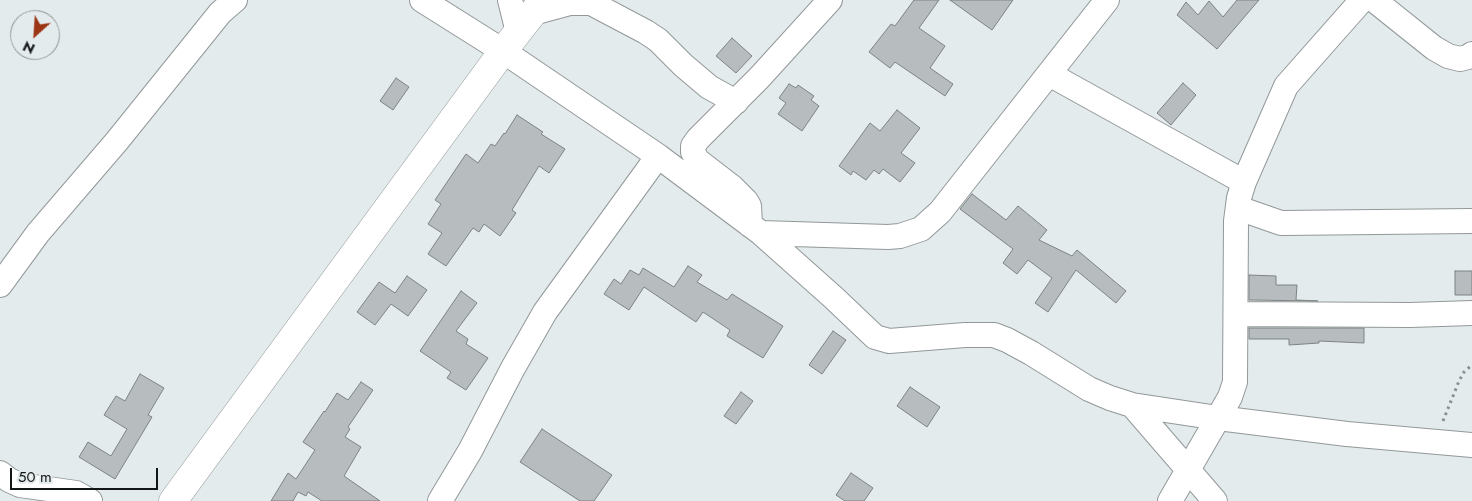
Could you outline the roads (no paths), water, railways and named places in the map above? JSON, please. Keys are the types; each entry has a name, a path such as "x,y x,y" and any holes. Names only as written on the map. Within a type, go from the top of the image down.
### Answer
{"street":[{"path":"0,285 38,233 117,141 220,13 235,0"},
{"path":"422,0 522,19 570,3 591,3 658,40 682,65 709,87 736,102"},
{"path":"756,229 748,206 742,196 698,160 692,152 693,146 830,0"},
{"path":"756,229 888,237 900,236 921,229 940,212 1107,0"},
{"path":"1170,501 1230,397 1235,382 1236,221 1244,182 1286,86 1362,0"},
{"path":"1374,0 1434,48 1448,56 1460,59 1472,54"},
{"path":"522,19 658,156 756,229 875,337 889,341 965,335 994,335 1031,353 1089,389 1132,405 1218,418 1435,443 1472,445"},
{"path":"173,501 522,19"},
{"path":"1049,74 1244,182"},
{"path":"440,501 470,451 513,368 545,312 658,156"},
{"path":"1238,208 1281,223 1472,221"},
{"path":"1236,314 1410,315 1472,313"},
{"path":"1132,405 1214,501"},
{"path":"0,473 20,486 76,494 90,501"}]}
